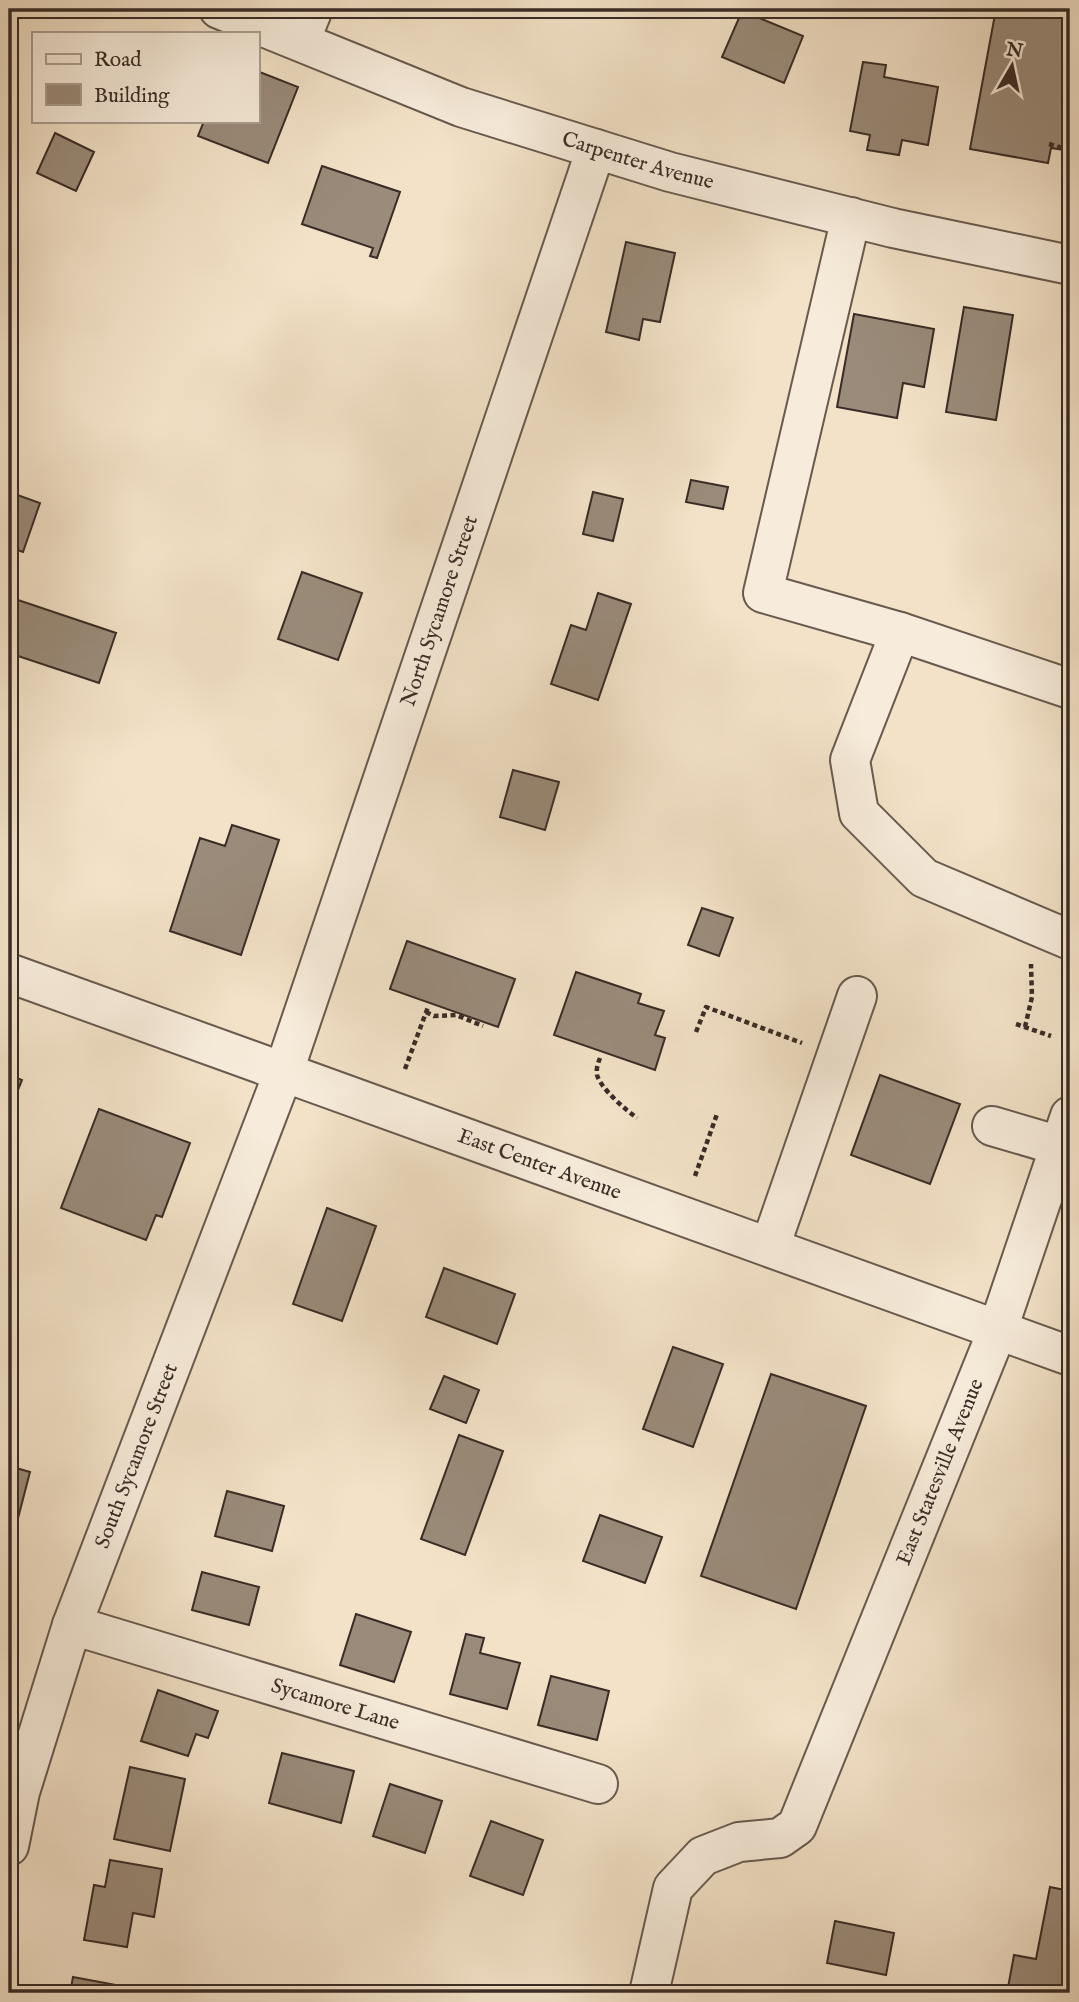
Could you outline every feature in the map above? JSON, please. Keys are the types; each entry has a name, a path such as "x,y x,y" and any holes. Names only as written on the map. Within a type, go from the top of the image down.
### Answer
{"street":[{"name":"Carpenter Avenue","path":"219,9 306,25 461,107 670,172 893,228 1070,265"},
{"name":"North Sycamore Street","path":"284,1071 596,149"},
{"path":"851,217 764,593 900,632 1070,689"},
{"path":"900,632 849,760 859,813 924,878 1070,940"},
{"name":"East Center Avenue","path":"9,973 1070,1356"},
{"path":"770,1247 857,996"},
{"name":"South Sycamore Street","path":"9,1846 20,1792 72,1625 284,1071"},
{"path":"992,1126 1065,1131"},
{"name":"East Statesville Avenue","path":"649,1993 673,1888 703,1856 739,1842 780,1838 797,1826 998,1329 1065,1131"},
{"name":"Sycamore Lane","path":"72,1625 598,1784"}],"path":[{"path":"1049,144 1070,150"},
{"path":"1026,921 1032,980 1032,998 1026,1027"},
{"path":"696,1032 706,1007 802,1043"},
{"path":"405,1069 427,1010 434,1016 456,1015 483,1026"},
{"path":"1016,1024 1051,1036"},
{"path":"600,1058 597,1071 602,1084 637,1118"},
{"path":"695,1176 717,1114"}],"building":[{"path":"9,9 19,9 9,39"},
{"path":"568,9 604,9 603,15"},
{"path":"996,9 1070,9 1070,151 1051,148 1048,163 970,149"},
{"path":"742,11 803,36 784,83 722,57"},
{"path":"863,62 886,65 884,77 938,87 928,145 902,140 899,155 867,150 870,135 850,131"},
{"path":"259,72 298,87 268,163 198,136 204,122 259,122"},
{"path":"55,133 94,152 76,191 37,173"},
{"path":"322,166 400,192 377,258 370,256 373,248 302,224"},
{"path":"626,242 675,253 660,322 643,319 639,340 606,332"},
{"path":"964,307 1013,315 996,420 946,412"},
{"path":"854,314 934,329 924,387 903,383 897,418 837,407"},
{"path":"691,480 728,487 723,509 686,502"},
{"path":"9,492 40,503 23,552 9,547"},
{"path":"593,492 623,499 613,541 583,534"},
{"path":"302,572 362,593 338,660 278,639"},
{"path":"598,593 631,604 598,700 551,684 571,625 586,630"},
{"path":"9,597 116,633 99,683 9,653"},
{"path":"513,770 559,782 545,830 500,817"},
{"path":"232,825 279,840 241,955 170,931 200,838 225,846"},
{"path":"702,908 733,918 719,956 688,945"},
{"path":"407,941 515,979 498,1027 390,989"},
{"path":"576,972 641,994 638,1003 664,1011 655,1035 665,1038 655,1070 554,1035"},
{"path":"9,1075 22,1080 9,1112"},
{"path":"880,1075 960,1104 930,1184 851,1155"},
{"path":"99,1109 190,1143 162,1217 156,1215 146,1240 61,1208"},
{"path":"327,1208 376,1226 342,1321 293,1304"},
{"path":"444,1268 515,1294 497,1344 426,1317"},
{"path":"673,1347 723,1364 693,1447 643,1429"},
{"path":"771,1374 866,1406 796,1609 701,1576"},
{"path":"444,1376 479,1390 466,1423 430,1409"},
{"path":"459,1435 503,1451 465,1555 421,1539"},
{"path":"9,1466 30,1472 16,1526 9,1524"},
{"path":"227,1491 284,1506 272,1551 215,1536"},
{"path":"600,1515 662,1537 645,1583 583,1561"},
{"path":"202,1572 259,1587 249,1625 192,1610"},
{"path":"356,1614 411,1632 394,1682 340,1665"},
{"path":"466,1634 484,1638 480,1653 520,1663 507,1709 450,1694"},
{"path":"551,1676 609,1691 597,1740 538,1725"},
{"path":"158,1690 218,1711 208,1738 196,1734 188,1756 141,1741"},
{"path":"282,1753 354,1771 341,1823 269,1803"},
{"path":"130,1767 185,1779 170,1851 114,1839"},
{"path":"390,1784 442,1801 425,1853 373,1836"},
{"path":"491,1821 543,1840 523,1895 470,1876"},
{"path":"110,1860 162,1869 154,1917 133,1913 127,1947 84,1940 94,1885 105,1887"},
{"path":"1050,1887 1070,1891 1070,1993 1007,1993 1014,1955 1036,1959"},
{"path":"835,1921 894,1933 886,1975 827,1963"},
{"path":"73,1977 132,1988 130,1993 70,1993"}]}
